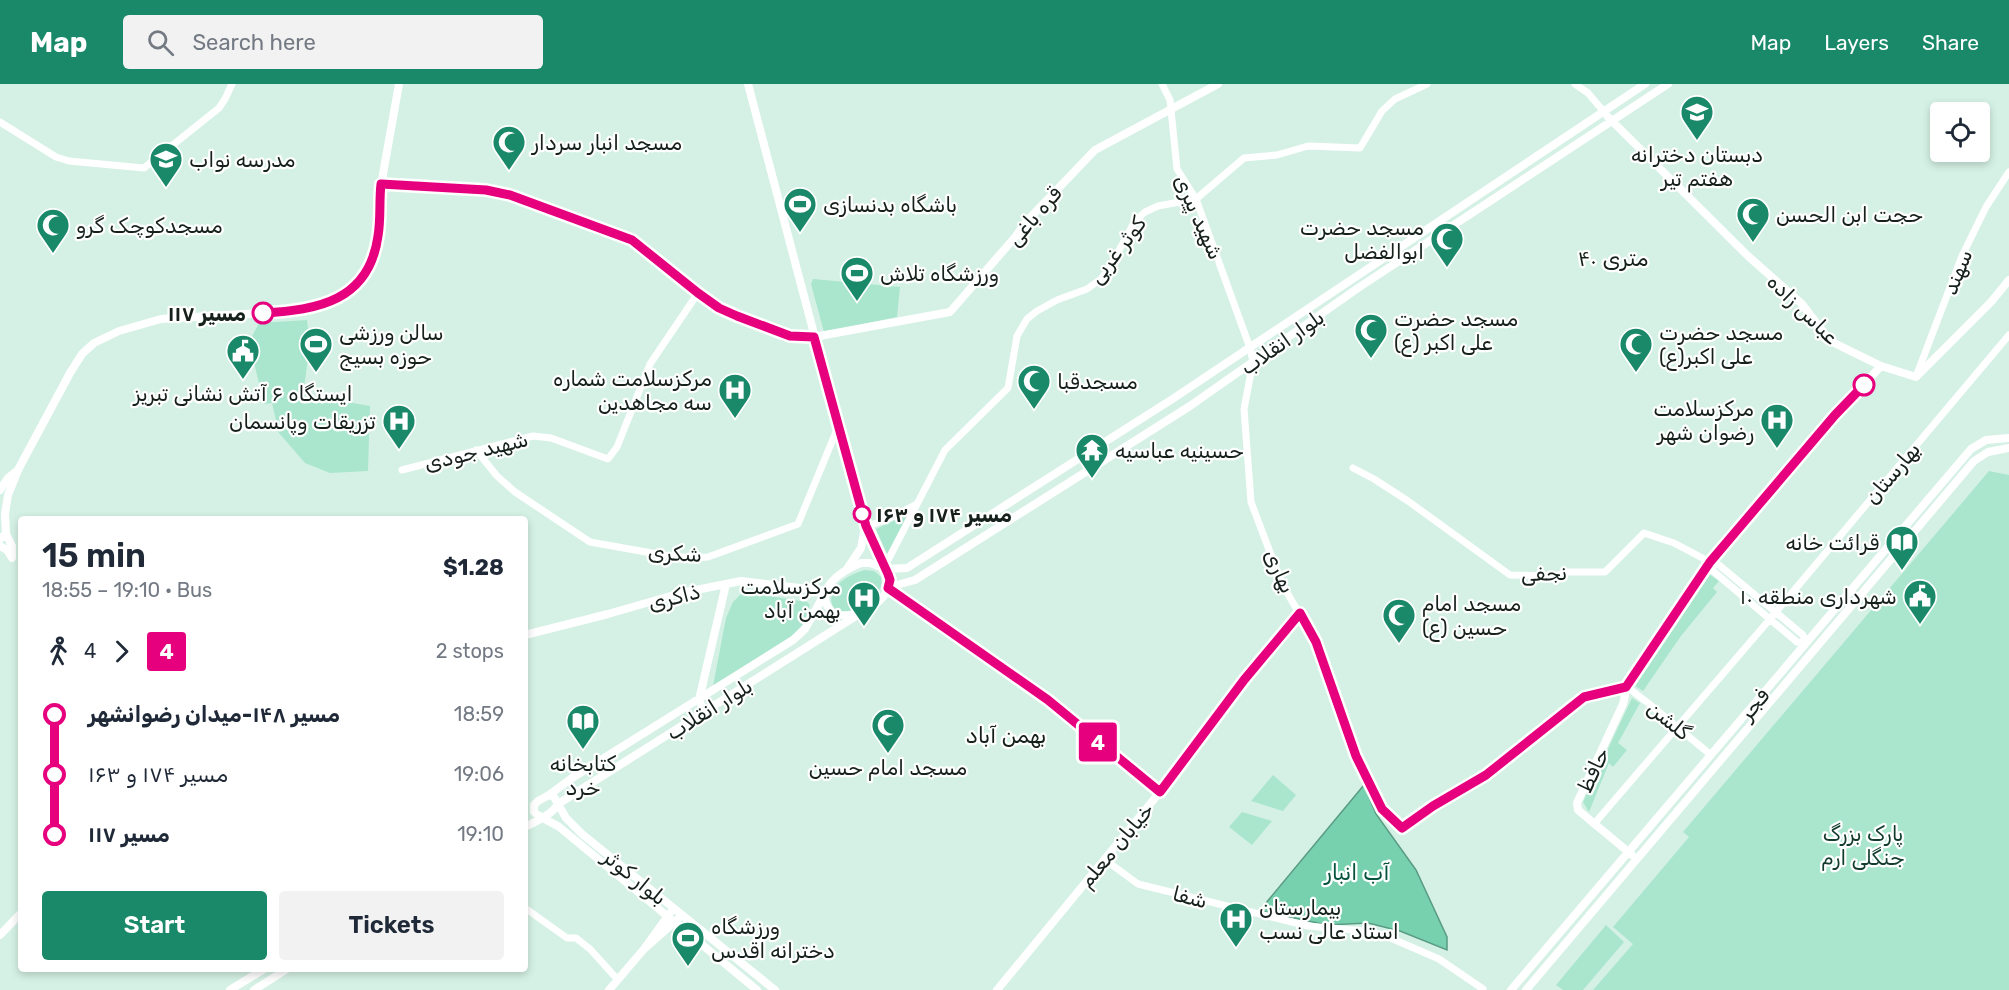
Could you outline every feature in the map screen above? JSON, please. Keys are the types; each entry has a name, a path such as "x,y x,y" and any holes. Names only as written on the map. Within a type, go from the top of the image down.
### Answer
{"main road":[{"path":"16,558 12,546 3,536 8,495 19,468 70,373 82,354 94,343 119,331 161,319 296,311 326,305 350,291 363,276 374,256 379,234 381,184 399,84"},
{"path":"748,84 866,526 890,580 883,596 859,614 848,617 833,614 826,604 825,593 830,584 847,569 861,548 866,526"},
{"name":"قره باغی","path":"381,184 486,190 510,195 632,240 719,308 790,336 814,337 950,312 1016,236 1025,222 1095,150 1218,84"},
{"name":"بلوار انقلاب","path":"884,568 907,568 1167,403 1645,84"},
{"name":"بلوار انقلاب","path":"888,588 915,580 1190,406 1358,288 1668,84"},
{"name":"عباس زاده","path":"1604,112 1748,256 1802,304 1830,341 1881,366 1916,378"},
{"path":"1916,378 1991,302 2009,280"},
{"path":"1626,687 1710,562 1835,415 1881,366"},
{"name":"فجر","path":"1511,990 1971,449 1986,440 2009,438"},
{"name":"فجر","path":"1526,990 1974,461 1988,452 2009,448"},
{"path":"0,490 19,468"},
{"path":"1916,512 1924,519"},
{"path":"0,546 16,558"},
{"path":"847,569 861,563 870,563 884,568"},
{"name":"ذاکری","path":"528,634 681,593 741,581 825,593"},
{"path":"705,712 699,700 726,584"},
{"path":"888,588 1048,700 1160,792"},
{"name":"بلوار انقلاب","path":"549,795 572,778 793,640 805,629 825,593"},
{"name":"خیابان معلم","path":"997,990 1160,792 1244,680 1300,613"},
{"name":"بلوار انقلاب","path":"558,804 859,614"},
{"path":"1806,643 1814,649"},
{"name":"حافظ","path":"1626,687 1623,704 1577,803 1578,810 1638,859"},
{"path":"572,778 572,784 579,790"},
{"path":"528,809 549,795 554,797 558,804 551,812 528,825"},
{"name":"بلوار کوثر","path":"558,804 566,818 598,853 671,919 757,990"},
{"path":"534,805 534,813 542,817"},
{"name":"بلوار کوثر","path":"542,817 598,853 674,908 775,990"},
{"path":"671,919 674,908"},
{"path":"609,990 671,919 682,914"},
{"path":"0,936 18,916"},
{"path":"230,990 259,972"},
{"path":"254,990 282,972"}],"street":[{"path":"0,122 56,157 144,168 219,108 232,84"},
{"name":"شهید پیری","path":"1162,84 1170,100 1177,169 1196,199 1253,362"},
{"path":"1196,199 1244,158 1277,155 1308,146 1360,148 1382,111 1395,99 1426,84"},
{"path":"1575,84 1588,93 1604,112"},
{"name":"سهند","path":"1916,378 1962,256 1986,207 2009,172"},
{"name":"کوثر غربی","path":"884,568 945,450 1008,388 1017,336 1027,319 1037,310 1087,289 1101,279 1135,220 1145,212 1158,206 1196,199"},
{"name":"شهید جودی","path":"402,470 533,436 551,438 608,459 618,447 650,364 698,293"},
{"name":"بهارستان","path":"1770,619 2009,335"},
{"name":"بهاری","path":"1253,362 1244,409 1251,502 1282,584 1316,642 1356,756 1382,809 1402,828 1433,806 1486,775 1584,697 1626,687"},
{"name":"شکری","path":"476,450 497,476 515,492 590,542 693,558 708,557 798,524 838,428"},
{"name":"نجفی","path":"1353,468 1408,501 1510,575 1556,576 1565,572 1605,573 1644,533 1674,543 1710,562"},
{"path":"866,526 888,519 917,504"},
{"path":"1710,562 1719,565 1776,612 1803,635 1806,643 1797,642 1740,594 1713,571 1710,562"},
{"path":"1740,594 1746,587"},
{"path":"1594,824 1770,619"},
{"name":"گلشن","path":"1626,687 1711,755"},
{"name":"شفا","path":"1104,859 1138,884 1308,926 1364,931 1386,936 1439,959 1484,990"},
{"path":"528,910 567,938 576,938 590,949 618,980"}],"green space":[{"name":"ورزشگاه تلاش","path":"813,279 900,287 897,317 824,332 811,284"},
{"path":"307,320 310,345 304,387 308,395 370,406 368,471 330,473 305,463 279,433 272,403 264,404 249,342 259,323"},
{"name":"پارک بزرگ جنگلی ارم","path":"1989,471 2009,475 2009,990 1593,990 1633,944 1613,927 1689,837 1683,832"},
{"path":"908,514 887,554 876,529"},
{"path":"865,570 874,571 881,577 881,588 878,593 856,610 845,613 836,610 832,604 832,595 837,586 848,577"},
{"path":"1709,574 1719,581 1713,588 1717,592 1681,636 1643,691 1635,686 1667,629"},
{"path":"743,592 807,602 810,605 803,624 792,636 713,686 726,618 733,602"},
{"path":"1632,698 1640,703 1618,743 1627,750 1613,767 1609,763 1589,812 1583,802"},
{"path":"1273,775 1296,795 1283,811 1251,801"},
{"path":"1242,812 1272,821 1252,845 1229,827"},
{"path":"1606,925 1624,942 1583,990 1563,990 1556,985"}],"water":[{"name":"آب انبار","path":"1364,785 1376,814 1416,870 1447,937 1447,950 1400,931 1368,923 1327,925 1262,911 1266,903"}],"bus line":[{"name":"4","path":"263,313 296,311 326,305 350,291 363,276 374,256 379,234 381,184 486,190 510,195 632,240 719,308 790,336 814,337 866,526 890,580 888,588 1048,700 1160,792 1244,680 1300,613 1316,642 1356,756 1382,809 1402,828 1433,806 1486,775 1584,697 1626,687 1710,562 1835,415 1864,385"}],"place":[{"name":"دبستان دخترانه هفتم تیر","path":"1697,141"},
{"name":"مسجد انبار سردار","path":"509,171"},
{"name":"مدرسه نواب","path":"166,188"},
{"name":"باشگاه بدنسازی","path":"800,233"},
{"name":"حجت ابن الحسن","path":"1753,243"},
{"name":"مسجدکوچک گرو","path":"53,254"},
{"name":"مسجد حضرت ابوالفضل","path":"1447,268"},
{"name":"ورزشگاه تلاش","path":"857,302"},
{"name":"مسیر ۱۱۷","path":"263,313"},
{"name":"مسجد حضرت علی اکبر (ع)","path":"1371,359"},
{"name":"سالن ورزشی حوزه بسیج","path":"316,373"},
{"name":"مسجد حضرت علی اکبر(ع)","path":"1636,373"},
{"name":"ایستگاه ۶ آتش نشانی تبریز","path":"243,380"},
{"name":"مسجدقبا","path":"1034,410"},
{"name":"مرکزسلامت شماره سه مجاهدین","path":"735,419"},
{"name":"مرکزسلامت رضوان شهر","path":"1777,449"},
{"name":"تزریقات وپانسمان","path":"399,450"},
{"name":"حسینیه عباسیه","path":"1092,479"},
{"name":"مسیر ۱۷۴ و ۱۶۳","path":"862,514"},
{"name":"قرائت خانه","path":"1902,571"},
{"name":"شهرداری منطقه ۱۰","path":"1920,625"},
{"name":"مرکزسلامت بهمن آباد","path":"864,627"},
{"name":"مسجد امام حسین (ع)","path":"1399,644"},
{"name":"کتابخانه خرد","path":"583,750"},
{"name":"مسجد امام حسین","path":"888,754"},
{"name":"بیمارستان استاد عالی نسب","path":"1236,948"},
{"name":"ورزشگاه دخترانه اقدس","path":"688,967"}],"district":[{"name":"۴۰ متری","path":"1613,258"},
{"name":"بهمن آباد","path":"1006,735"}]}
